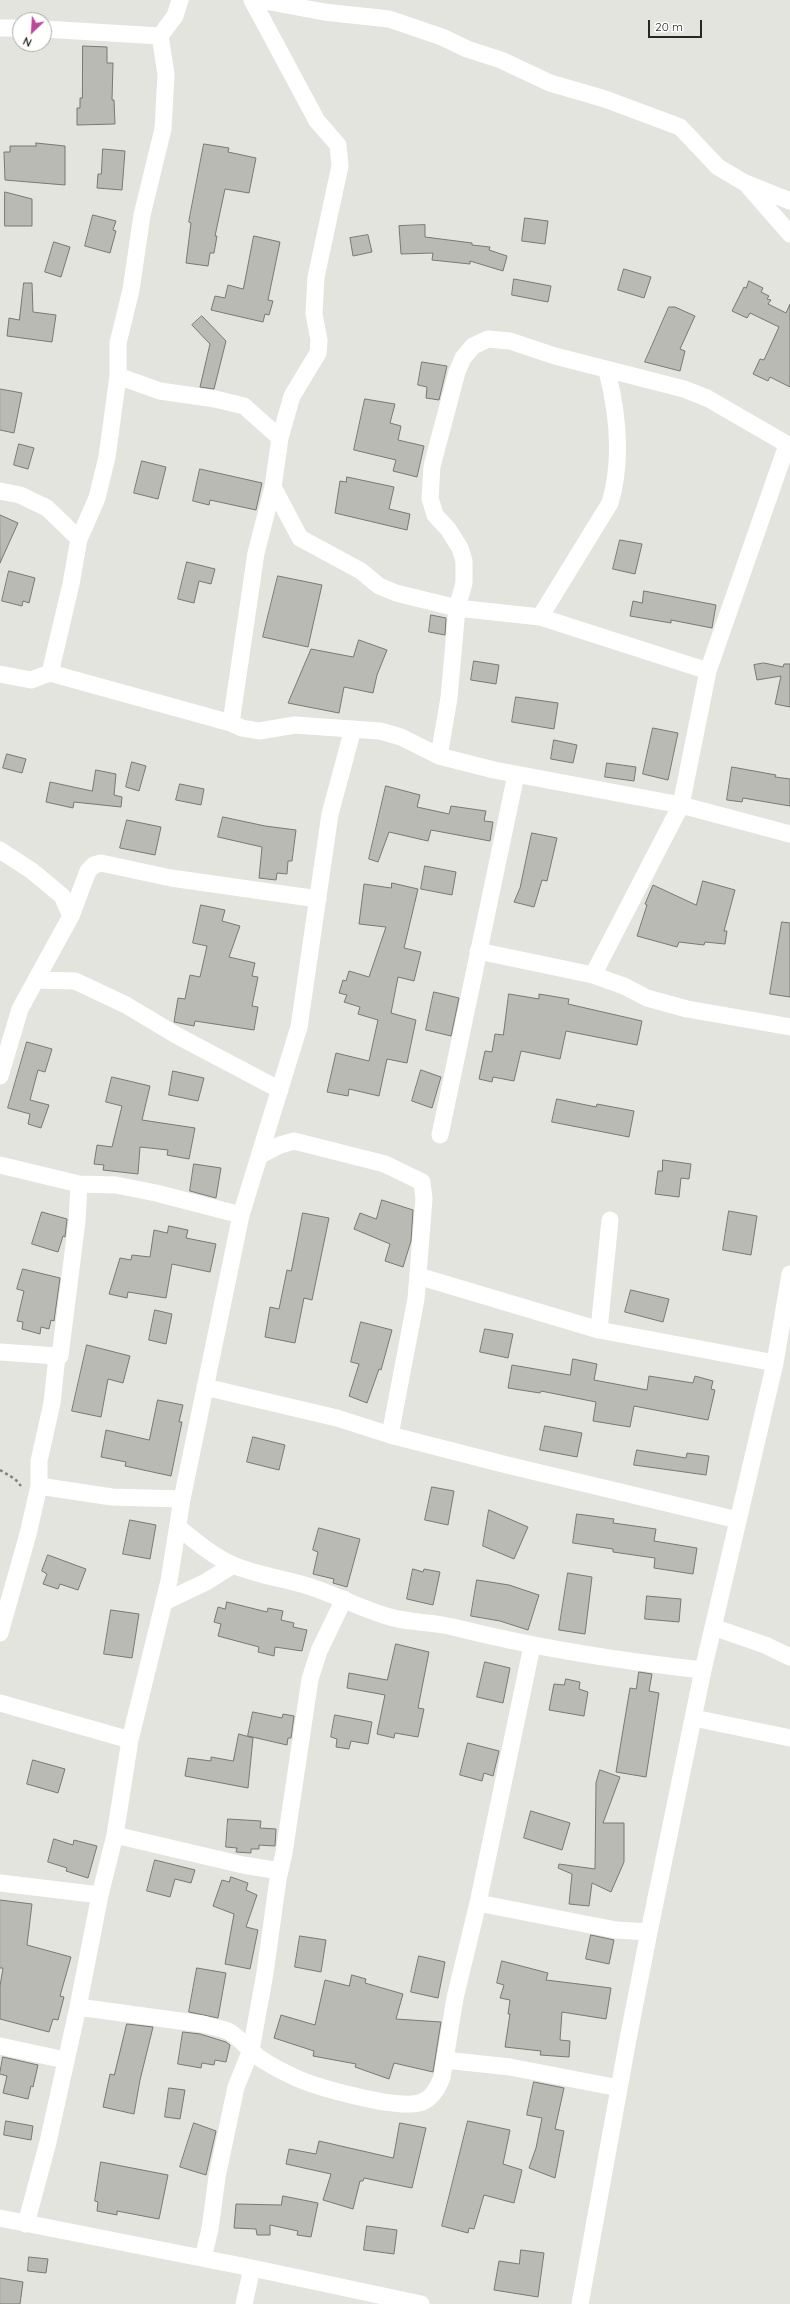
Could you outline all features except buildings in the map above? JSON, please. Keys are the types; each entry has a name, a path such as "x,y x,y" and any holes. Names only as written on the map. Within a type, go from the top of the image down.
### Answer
{"street":[{"path":"50,673 71,584 79,539 97,498 107,457 118,376 118,343 131,290 142,215 163,129 166,74 160,36 175,16 180,0"},
{"path":"231,723 256,553 273,487 280,438 292,396 318,353 319,340 314,314 316,277 340,166 338,145 317,121 252,0"},
{"path":"260,0 324,12 388,19 435,34 467,49 501,60 550,83 605,99 680,127 718,167 745,183 790,201"},
{"path":"0,28 12,28"},
{"path":"52,29 160,36"},
{"path":"745,183 790,234"},
{"path":"440,756 449,698 457,608 464,583 464,561 460,548 448,529 435,515 430,498 432,466 442,423 463,358 473,346 488,339 510,341 607,371 684,389 707,398 789,445 708,671 681,805 593,975"},
{"path":"540,617 610,502 616,481 616,406 607,371"},
{"path":"118,376 160,391 215,399 244,406 280,438"},
{"path":"273,487 300,538 361,571 379,586 396,593 457,608 540,617 708,671"},
{"path":"0,491 20,495 47,508 79,539"},
{"path":"0,674 31,680 50,673 231,723 242,728 259,731 295,725 380,731 401,737 440,756 516,775 681,805 790,834"},
{"path":"26,2224 48,2142 78,2007 100,1895 115,1835 130,1740 164,1602 182,1499 241,1215 299,1027 330,814 353,729"},
{"path":"440,1135 516,775"},
{"path":"0,850 32,871 62,896 71,916"},
{"path":"0,1076 20,1009 71,916 88,871 94,865 101,863 171,878 318,899"},
{"path":"478,951 593,975 624,986 647,998 687,1009 790,1027"},
{"path":"37,980 75,981 126,1005 176,1035 280,1090"},
{"path":"259,1156 280,1145 294,1142 385,1164 422,1182 424,1199 416,1299 390,1435"},
{"path":"0,1165 79,1184 116,1185 199,1203 241,1215"},
{"path":"0,1633 26,1541 38,1491 39,1461 52,1403 57,1356 60,1356 77,1221 79,1184"},
{"path":"599,1330 610,1220"},
{"path":"580,2304 649,1932 703,1670 775,1363 790,1274"},
{"path":"418,1276 599,1330 775,1363"},
{"path":"0,1352 57,1356"},
{"path":"205,1387 337,1418 390,1435 507,1465 738,1520"},
{"path":"38,1491 112,1497 182,1499"},
{"path":"178,1527 233,1565 344,1599 368,1611 392,1618 452,1626 532,1646 649,1665 703,1670"},
{"path":"164,1602 206,1582 233,1565"},
{"path":"203,2258 210,2229 216,2177 236,2087 251,2050 310,1679 319,1651 344,1599"},
{"path":"713,1627 765,1645 790,1657"},
{"path":"78,2007 215,2027 234,2035 262,2059 298,2079 371,2099 419,2103 431,2096 439,2087 455,1998 478,1903 532,1646"},
{"path":"0,1703 130,1740"},
{"path":"694,1718 790,1738"},
{"path":"115,1835 243,1865 280,1871"},
{"path":"0,1883 100,1895"},
{"path":"478,1903 616,1930 649,1932"},
{"path":"0,2046 65,2060"},
{"path":"445,2060 510,2067 619,2088"},
{"path":"0,2218 252,2268 421,2304"},
{"path":"244,2304 252,2268"}],"path":[{"path":"0,1470 12,1476 23,1488 38,1491"}]}
